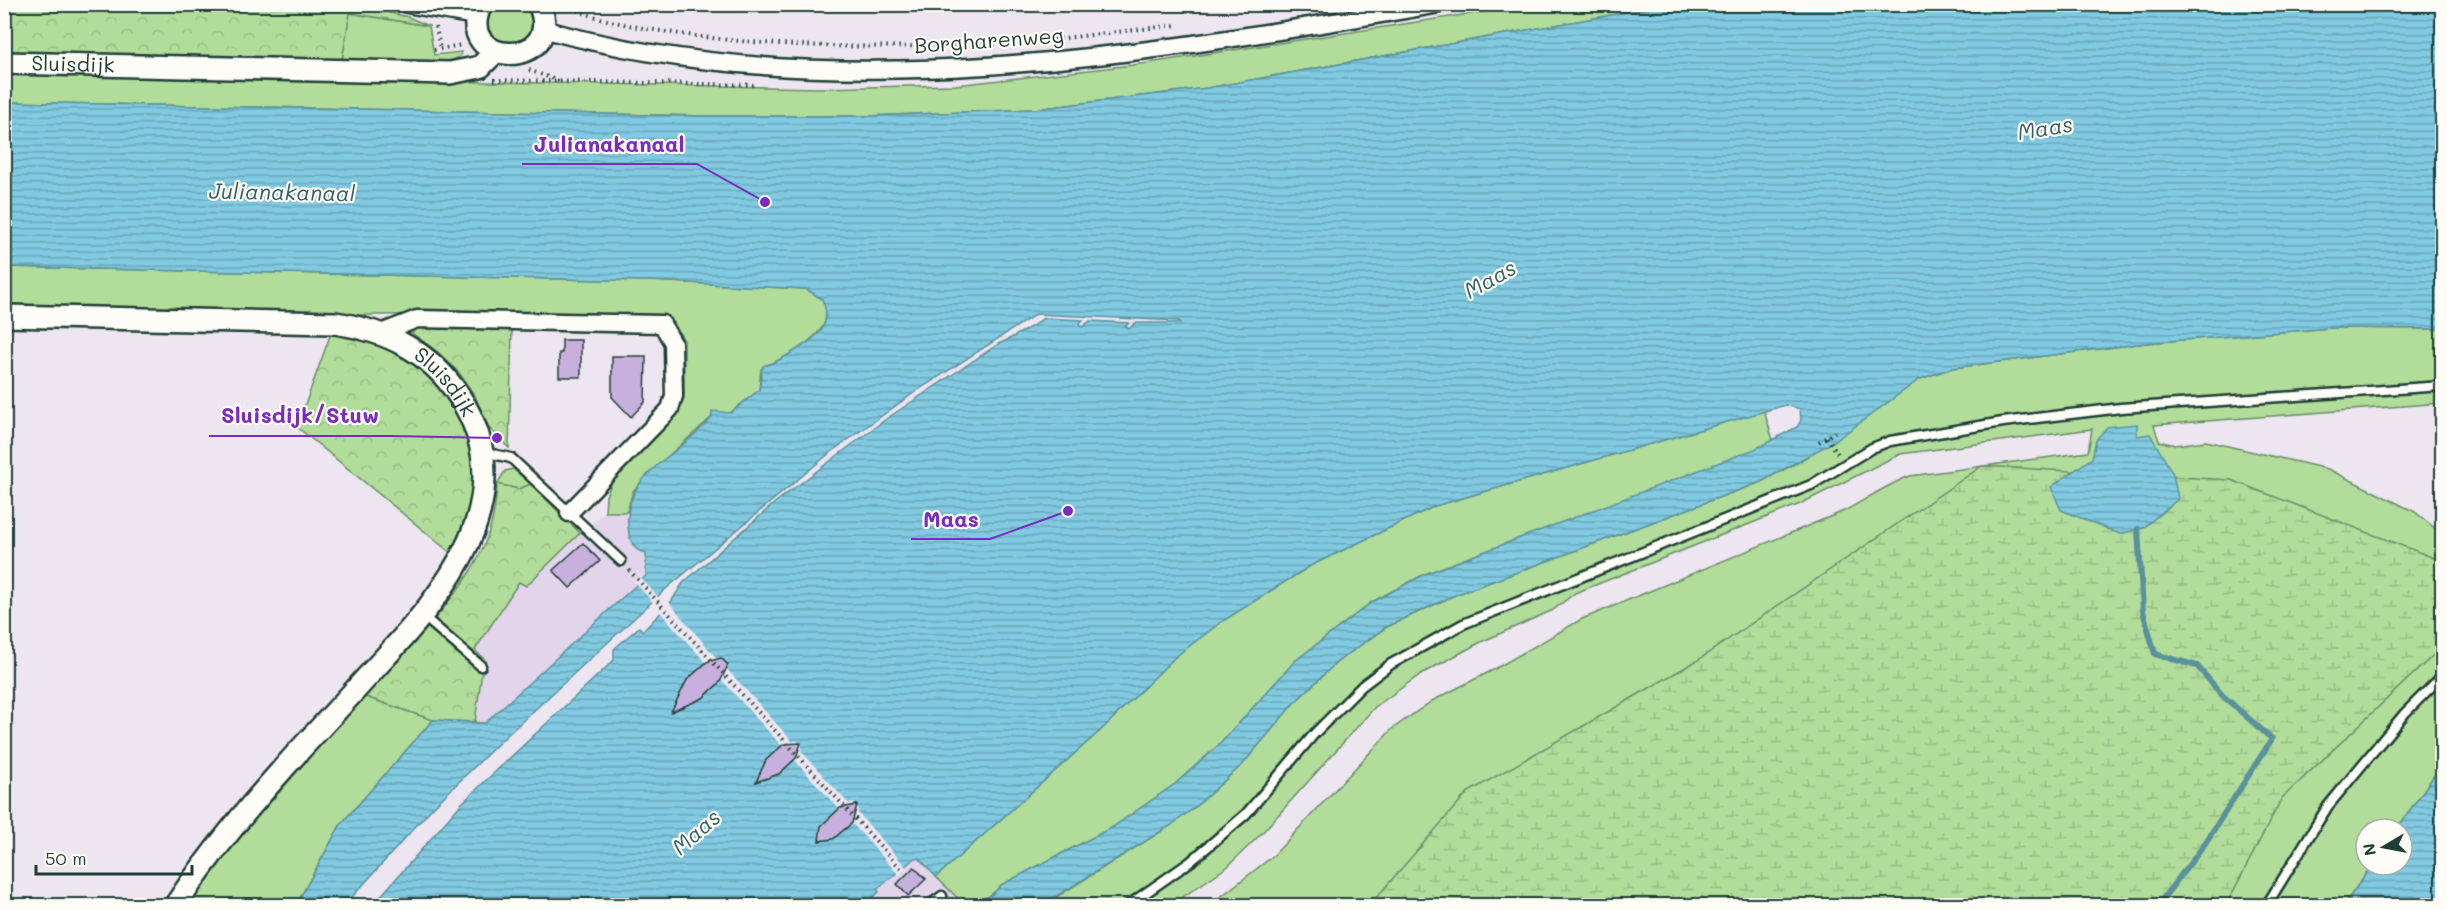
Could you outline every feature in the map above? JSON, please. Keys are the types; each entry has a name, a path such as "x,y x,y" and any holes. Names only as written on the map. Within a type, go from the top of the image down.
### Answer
{"street":[{"path":"407,4 478,10 477,31 481,40 495,52 510,55 522,53 538,40 543,29 543,17 539,4"},
{"name":"Borgharenweg","path":"543,29 600,45 744,63 876,70 1005,65 1201,44 1439,4"},
{"name":"Sluisdijk","path":"4,63 450,74 475,70 495,52"},
{"name":"Sluisdijk","path":"4,316 335,323 381,333 411,347 450,381 464,404 483,452 481,508 471,538 455,568 423,616 224,838 176,906"},
{"path":"381,333 417,319 662,324 673,343 674,396 669,409 569,513"}],"lane":[{"path":"1127,906 1190,862 1246,814 1315,733 1362,686 1391,664 1463,624 1811,485 1881,444 2003,422 2121,408 2442,386"},
{"path":"483,452 511,458 621,561"},
{"path":"423,616 481,666"},
{"path":"2266,906 2328,806 2405,713 2442,676"},
{"path":"928,906 942,896"}],"path":[{"path":"561,4 604,21 707,38 753,42 901,48 1012,43"},
{"path":"1046,40 1182,24"},
{"path":"498,81 752,86 788,66"},
{"path":"1819,442 1835,432"},
{"path":"1827,437 1833,446"},
{"path":"632,573 903,871"}],"shaded area":[{"path":"605,512 627,512 632,543 646,553 647,576 485,723 475,722 482,672 479,669 486,661 475,650 519,582 526,586"},
{"path":"915,858 919,858 965,905 864,906 879,892 877,889"}],"green space":[{"path":"351,4 408,17 429,26 350,13 342,60 5,51 5,5"},
{"path":"494,5 525,5 533,21 531,33 522,39 510,41 497,39 488,32 486,21"},
{"path":"1528,5 1666,5 1207,88 1035,109 869,116 706,116 5,102 5,73 820,88 956,85 1142,64"},
{"path":"349,13 429,26 434,55 461,52 461,55 452,60 423,64 342,60"},
{"path":"5,267 650,281 806,289 822,299 826,315 818,333 809,341 789,355 761,369 759,390 730,413 712,417 655,468 633,491 627,512 605,512 606,496 614,476 684,398 684,341 671,318 504,314 365,315 5,304"},
{"path":"415,326 512,328 509,448 489,428 475,396 460,374 438,352 412,333"},
{"path":"2330,328 2442,329 2442,403 2154,425 2159,441 2175,445 2206,441 2328,469 2415,512 2442,534 2442,764 2405,817 2354,817 2354,877 2364,877 2344,905 1210,905 1273,856 1392,729 1432,701 1493,670 1582,619 1844,511 1910,476 2088,452 2092,429 1900,454 1800,504 1575,593 1553,610 1481,642 1421,674 1375,707 1261,834 1227,867 1171,905 1042,906 1170,826 1195,807 1243,764 1293,704 1337,662 1387,627 1455,595 1761,482 1800,461 1920,379 1952,368 2146,343"},
{"path":"331,333 369,341 387,347 405,357 422,369 450,402 467,442 472,485 470,506 451,553 297,427"},
{"path":"1764,411 1773,440 1755,450 1425,574 1372,602 1295,661 1221,743 1175,784 1113,827 1001,885 990,896 975,903 965,905 936,877 1101,730 1175,657 1221,622 1310,566 1435,506"},
{"path":"1982,466 2231,480 2442,561 2442,647 2282,798 2226,905 1369,906 1467,793 1698,660"},
{"path":"513,469 531,484 518,489 497,484 505,471"},
{"path":"497,484 518,489 531,484 580,533 526,586 519,582 475,650 486,661 479,669 482,672 475,722 433,720 363,696 430,624 475,563 490,529"},
{"path":"363,696 433,720 341,824 296,905 188,906 232,846"}],"water":[{"path":"1666,5 2442,5 2442,329 2330,328 2146,343 1952,368 1920,379 1836,440 1761,482 1455,595 1386,627 1337,662 1293,704 1243,764 1195,807 1170,826 1042,905 973,905 994,893 1001,885 1113,827 1175,784 1221,743 1295,661 1372,602 1425,574 1755,449 1797,427 1801,420 1800,409 1786,405 1435,506 1310,566 1221,622 1175,657 1101,730 936,877 919,858 915,858 877,889 879,892 864,905 373,905 461,804 614,660 614,649 639,627 643,631 671,602 683,583 777,501 886,419 1000,343 1043,318 1083,320 1079,324 1082,327 1090,321 1129,323 1126,326 1129,329 1135,323 1180,323 1179,321 1036,314 918,390 831,452 667,588 505,737 433,807 345,905 296,905 341,824 433,720 485,723 646,576 646,553 637,549 631,541 628,513 633,496 642,481 654,468 699,431 712,417 712,411 730,413 759,390 763,366 796,350 819,332 825,323 826,316 822,299 806,289 650,281 5,267 5,102 706,116 869,116 1035,109 1207,88"},
{"path":"2137,424 2137,436 2150,434 2173,474 2178,499 2143,528 2120,534 2061,510 2051,487 2092,458 2096,440 2107,427"},
{"path":"2442,764 2442,905 2344,905 2364,877 2414,877 2414,817 2405,817"}],"pier":[{"path":"639,576 661,600 653,607 655,605 634,581"},
{"path":"668,601 718,660 721,658 729,666 727,669 793,742 796,740 802,746 801,751 848,803 854,803 858,808 858,813 907,868 899,875 659,611"}],"building":[{"path":"562,340 581,340 581,377 559,377 559,353 562,353"},
{"path":"612,356 646,356 645,402 631,417 612,397"},
{"path":"583,543 600,561 570,588 553,570"},
{"path":"721,658 728,665 720,682 703,698 671,712 687,680 707,662"},
{"path":"801,743 796,758 779,774 756,782 766,760 784,744"},
{"path":"857,805 852,823 833,839 819,841 821,826 840,808"},
{"path":"914,867 926,879 908,896 897,884"}],"waterway":[{"path":"2138,529 2143,611 2155,654 2197,666 2223,696 2272,739 2202,848 2157,906"}],"place":[{"name":"Julianakanaal","path":"765,202"},
{"name":"Sluisdijk/Stuw","path":"497,438"},
{"name":"Maas","path":"1068,511"}]}
